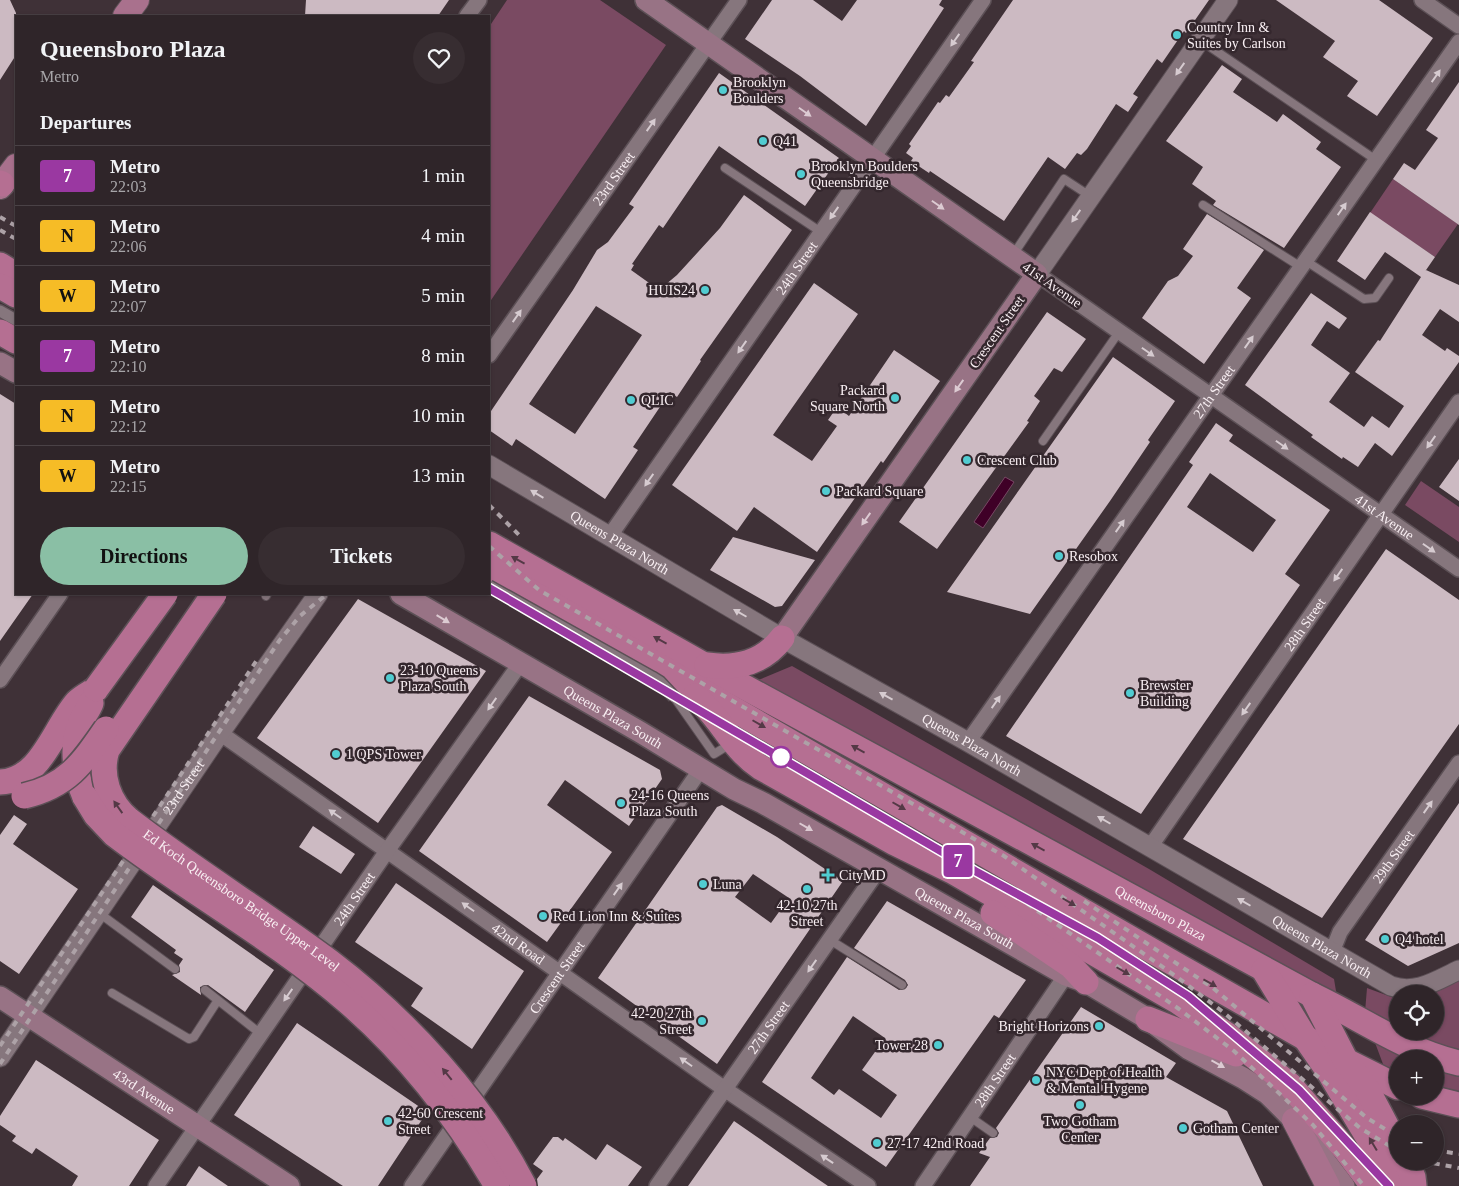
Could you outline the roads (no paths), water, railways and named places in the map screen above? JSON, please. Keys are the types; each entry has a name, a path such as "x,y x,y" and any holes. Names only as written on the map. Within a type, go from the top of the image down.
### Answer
{"highway":[{"path":"0,252 15,260"},
{"path":"0,265 15,274"},
{"path":"0,286 15,294"},
{"path":"0,293 15,301"},
{"path":"0,332 15,341"},
{"name":"Queensboro Plaza","path":"490,545 702,664 1264,970 1404,1044 1433,1056 1459,1063"},
{"path":"490,569 1011,870 1346,1060 1389,1082"},
{"name":"Ed Koch Queensboro Bridge Upper Level","path":"164,595 96,689 77,733 76,758 80,787 89,806 102,824 126,843 313,974 364,1016 404,1057 438,1096 473,1146 497,1186"},
{"path":"0,797 24,796 43,791 60,783 80,766 200,595"},
{"name":"Ed Koch Queensboro Bridge Upper Level","path":"213,595 107,750 103,769 111,797 123,814 134,823 330,962 382,1005 416,1039 468,1100 498,1142 524,1186"},
{"path":"702,664 730,666 749,663 766,655 782,638"},
{"path":"663,669 709,709 742,754 760,767 895,843 952,871 1177,1002 1226,1034 1290,1085 1374,1186"},
{"path":"0,782 16,779 27,772 38,760 78,701 96,689"},
{"path":"895,843 1071,966 1076,979"},
{"path":"1011,870 1072,941"},
{"path":"1264,970 1304,1036 1331,1075 1397,1186"},
{"path":"1312,995 1346,1060 1367,1089 1389,1131"},
{"path":"1148,1018 1270,1068"},
{"path":"1444,1101 1459,1105"},
{"path":"1409,1170 1413,1178 1414,1186"}],"main road":[{"path":"127,15 137,0"},
{"name":"41st Avenue","path":"646,0 1037,274"},
{"name":"Crescent Street","path":"782,638 1037,274"},
{"path":"0,362 15,371"},
{"name":"Queens Plaza South","path":"403,595 701,769 1148,1018 1189,1049 1256,1085 1294,1120 1344,1186"},
{"name":"43rd Avenue","path":"0,998 289,1186"},
{"path":"1294,1120 1328,1186"}],"street":[{"path":"468,15 479,0"},
{"name":"23rd Street","path":"490,354 739,0"},
{"name":"24th Street","path":"609,537 983,0"},
{"name":"Crescent Street","path":"1037,274 1228,0"},
{"path":"1422,0 1459,26"},
{"name":"27th Street","path":"968,742 1459,42"},
{"name":"41st Avenue","path":"1037,274 1459,569"},
{"path":"0,311 15,319"},
{"name":"28th Street","path":"1150,847 1459,402"},
{"name":"Queens Plaza North","path":"490,466 782,638 968,742 1391,986 1403,990 1426,986 1459,970"},
{"path":"490,587 660,682 674,698"},
{"path":"0,680 59,595"},
{"name":"23rd Street","path":"0,1056 220,733 317,595"},
{"name":"24th Street","path":"156,1186 196,1126 520,664"},
{"name":"42nd Road","path":"220,733 726,1090 868,1186"},
{"name":"29th Street","path":"1332,952 1340,932 1459,763"},
{"name":"Crescent Street","path":"412,1186 701,769"},
{"name":"27th Street","path":"657,1186 879,869"},
{"name":"28th Street","path":"923,1186 970,1117 1076,979"}],"lane":[{"path":"1200,40 1376,160"},
{"path":"725,168 821,232"},
{"path":"1012,257 1064,179 1090,196"},
{"path":"1203,205 1364,299 1375,298 1389,278"},
{"path":"1043,441 1119,332"},
{"path":"674,698 714,754 733,743"},
{"path":"97,912 175,969"},
{"path":"830,940 902,985"},
{"path":"205,990 261,1034"},
{"path":"112,993 189,1038 194,1037 218,1000"},
{"path":"970,1117 993,1133"}],"railway":[{"path":"0,217 15,225"},
{"path":"0,230 15,238"},
{"path":"490,506 520,536"},
{"path":"490,547 539,590 1004,856 1177,977 1223,1012 1360,1128 1389,1146"},
{"path":"490,590 967,862 1179,1009 1234,1051 1313,1125 1364,1186"},
{"path":"0,1064 279,641 300,616 326,595"},
{"path":"0,1046 257,660"},
{"path":"1084,901 1213,988 1367,1118 1389,1131"},
{"path":"1098,938 1188,996 1229,1029 1299,1090 1389,1186"},
{"path":"1444,1152 1459,1154"},
{"path":"1444,1165 1459,1168"}],"metro line":[{"name":"7","path":"490,589 975,871 1098,938 1188,996 1299,1090 1389,1186"}],"place":[{"name":"Country Inn & Suites by Carlson","path":"1177,35"},
{"name":"Brooklyn Boulders","path":"723,90"},
{"name":"Q41","path":"763,141"},
{"name":"Brooklyn Boulders Queensbridge","path":"801,174"},
{"name":"HUIS24","path":"705,290"},
{"name":"Packard Square North","path":"895,398"},
{"name":"QLIC","path":"631,400"},
{"name":"Crescent Club","path":"967,460"},
{"name":"Packard Square","path":"826,491"},
{"name":"Resobox","path":"1059,556"},
{"name":"23-10 Queens Plaza South","path":"390,678"},
{"name":"Brewster Building","path":"1130,693"},
{"name":"1 QPS Tower","path":"336,754"},
{"name":"24-16 Queens Plaza South","path":"621,803"},
{"name":"CityMD","path":"828,875"},
{"name":"Luna","path":"703,884"},
{"name":"42-10 27th Street","path":"807,889"},
{"name":"Red Lion Inn & Suites","path":"543,916"},
{"name":"Q4 hotel","path":"1385,939"},
{"name":"42-20 27th Street","path":"702,1021"},
{"name":"Bright Horizons","path":"1099,1026"},
{"name":"Tower 28","path":"938,1045"},
{"name":"NYC Dept of Health & Mental Hygene","path":"1036,1080"},
{"name":"Two Gotham Center","path":"1080,1105"},
{"name":"42-60 Crescent Street","path":"388,1121"},
{"name":"Gotham Center","path":"1183,1128"},
{"name":"27-17 42nd Road","path":"877,1143"}]}
